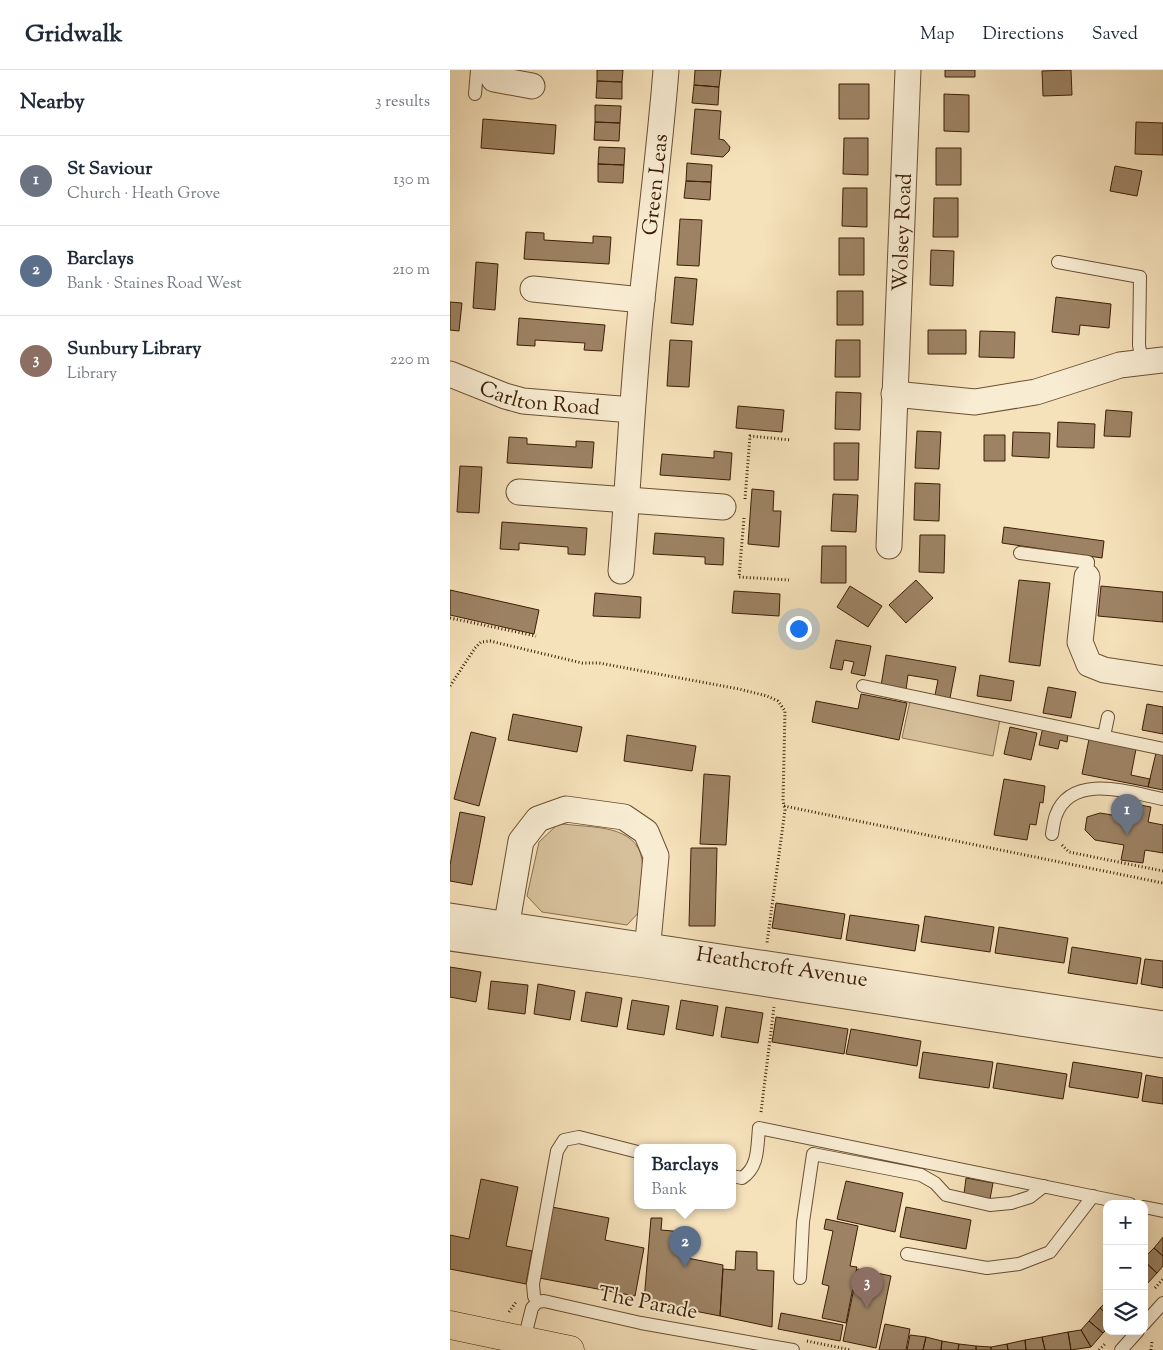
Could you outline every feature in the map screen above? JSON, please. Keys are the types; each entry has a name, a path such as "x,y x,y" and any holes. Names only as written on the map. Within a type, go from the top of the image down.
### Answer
{"highway":[{"path":"450,1325 570,1350"}],"street":[{"path":"489,70 494,80 532,86"},
{"name":"Green Leas","path":"621,571 632,410 666,70"},
{"name":"Wolsey Road","path":"889,546 908,70"},
{"path":"534,290 642,300"},
{"path":"894,394 975,402 1036,392 1120,365 1152,361"},
{"name":"Carlton Road","path":"450,374 505,396 523,401 632,410"},
{"path":"519,492 627,500 738,505"},
{"path":"1087,577 1080,642 1089,664 1104,670 1163,678"},
{"path":"504,935 520,841 538,819 566,809 624,817 646,832 656,856 646,956"},
{"name":"Heathcroft Avenue","path":"450,916 504,935 646,956 776,986 916,997"},
{"name":"Heathcroft Avenue","path":"450,938 504,935"},
{"name":"Heathcroft Avenue","path":"646,956 764,963 916,997 1070,1021 1163,1045"},
{"name":"Heathcroft Avenue","path":"1070,1021 1163,1024"}],"lane":[{"path":"475,94 477,70"},
{"path":"1058,262 1140,277 1139,345 1152,361"},
{"path":"1020,553 1088,562 1087,577"},
{"path":"863,686 1163,749"},
{"path":"1104,736 1108,717"},
{"path":"1052,834 1056,814 1067,799 1081,791 1105,788 1163,799"},
{"path":"736,1177 742,1178 750,1173 755,1162 759,1128 1112,1200"},
{"path":"524,1340 532,1308 537,1302 534,1296 534,1284 557,1151 564,1140 579,1137 634,1151"},
{"path":"800,1278 802,1222 813,1154 921,1176 935,1183 946,1195 990,1205 1011,1203 1030,1197 1044,1186"},
{"path":"907,1254 987,1268 1019,1264 1050,1252 1093,1196"},
{"path":"1148,1208 1163,1211"},
{"name":"The Parade","path":"537,1302 544,1301 641,1323 793,1350"},
{"path":"1148,1320 1163,1303"},
{"path":"1121,1350 1134,1335"}],"path":[{"path":"788,580 739,577 738,505 750,436 791,440"},
{"path":"450,618 536,636"},
{"path":"450,686 475,648 481,642 490,641 582,663 599,663 739,689 767,696 778,701 786,711 783,801 786,810 764,963"},
{"path":"784,806 1163,882"},
{"path":"1052,834 1069,852 1163,871"},
{"path":"759,1128 776,986"}],"shaded area":[{"path":"910,701 1000,719 993,756 902,738"},
{"path":"564,824 611,830 632,840 638,848 643,866 640,911 627,925 542,912 527,896 539,842 557,825"}],"building":[{"path":"597,70 623,70 622,82 597,81"},
{"path":"695,70 721,70 719,87 694,85"},
{"path":"945,70 975,70 975,77 945,77"},
{"path":"1071,70 1072,95 1043,96 1042,71"},
{"path":"597,81 622,82 622,99 596,98"},
{"path":"839,84 869,84 869,119 839,119"},
{"path":"694,85 719,87 718,105 692,103"},
{"path":"944,94 969,95 969,132 944,131"},
{"path":"595,105 621,106 620,123 595,122"},
{"path":"695,109 721,111 719,139 724,140 730,147 723,157 691,154"},
{"path":"483,119 556,125 554,154 481,148"},
{"path":"595,122 620,123 619,141 594,140"},
{"path":"1136,122 1163,123 1163,155 1135,154"},
{"path":"844,138 868,138 868,175 843,174"},
{"path":"599,147 625,148 624,165 598,164"},
{"path":"936,148 961,148 961,185 936,185"},
{"path":"687,163 712,165 711,182 686,181"},
{"path":"598,164 624,165 623,183 598,182"},
{"path":"1115,166 1142,171 1137,196 1110,191"},
{"path":"686,181 711,182 710,200 684,198"},
{"path":"843,188 867,188 867,227 842,226"},
{"path":"934,198 958,198 958,237 933,237"},
{"path":"680,219 702,220 699,266 677,265"},
{"path":"526,232 544,233 544,240 593,243 593,236 611,237 609,264 524,259"},
{"path":"839,238 864,238 864,275 839,275"},
{"path":"931,250 954,251 953,286 930,285"},
{"path":"476,262 498,264 495,310 473,308"},
{"path":"675,277 697,279 693,325 671,323"},
{"path":"837,291 863,291 863,325 837,325"},
{"path":"1056,297 1111,304 1109,328 1080,325 1079,335 1052,332"},
{"path":"450,302 462,303 459,331 450,330"},
{"path":"519,318 605,325 602,351 584,350 585,343 535,340 535,346 517,345"},
{"path":"928,330 966,330 966,354 928,354"},
{"path":"980,331 1015,332 1014,358 979,357"},
{"path":"670,340 692,341 689,387 667,386"},
{"path":"836,340 860,340 860,377 835,377"},
{"path":"836,392 861,393 860,430 835,429"},
{"path":"738,406 784,410 782,432 736,428"},
{"path":"1106,410 1132,412 1130,437 1104,436"},
{"path":"1058,422 1095,424 1094,448 1057,447"},
{"path":"917,431 941,432 939,469 915,468"},
{"path":"1013,432 1050,433 1049,458 1012,456"},
{"path":"984,435 1005,435 1005,461 984,461"},
{"path":"509,437 527,438 527,444 576,447 576,441 594,442 592,468 507,463"},
{"path":"834,443 859,443 858,480 834,480"},
{"path":"714,451 732,453 730,480 660,475 662,454 714,458"},
{"path":"460,466 482,467 479,513 457,512"},
{"path":"915,483 940,484 939,521 914,520"},
{"path":"752,489 774,491 773,511 781,511 779,547 748,544"},
{"path":"833,494 858,495 856,532 831,531"},
{"path":"502,522 587,528 585,555 568,554 568,547 519,543 519,550 500,549"},
{"path":"1004,527 1104,541 1102,558 1002,543"},
{"path":"655,533 724,538 723,565 705,564 705,557 653,554"},
{"path":"920,535 945,535 944,573 919,572"},
{"path":"822,546 846,546 846,583 821,583"},
{"path":"916,580 933,598 906,623 889,605"},
{"path":"1019,580 1050,583 1040,666 1009,662"},
{"path":"850,586 882,606 868,627 837,607"},
{"path":"1101,586 1163,592 1163,622 1098,616"},
{"path":"450,590 539,610 534,634 450,615"},
{"path":"734,591 780,594 779,616 732,613"},
{"path":"595,593 641,597 640,618 593,616"},
{"path":"836,640 871,646 865,676 851,673 854,662 844,660 842,670 830,668"},
{"path":"886,655 956,667 950,698 935,695 938,680 908,675 906,690 881,686"},
{"path":"980,675 1014,681 1011,701 977,696"},
{"path":"1048,687 1076,692 1071,718 1043,713"},
{"path":"861,694 907,703 899,740 812,722 816,701 858,709"},
{"path":"1147,704 1163,707 1163,734 1142,730"},
{"path":"513,714 582,727 577,752 508,740"},
{"path":"1010,727 1037,733 1031,760 1004,754"},
{"path":"1043,727 1068,733 1067,742 1060,740 1058,749 1039,745"},
{"path":"471,732 496,738 479,806 454,799"},
{"path":"627,735 696,746 692,771 624,761"},
{"path":"1089,739 1136,749 1131,775 1150,779 1148,787 1082,774"},
{"path":"1156,753 1163,755 1163,790 1148,787"},
{"path":"704,774 730,776 726,845 700,844"},
{"path":"1004,779 1045,786 1043,803 1040,802 1036,825 1030,824 1027,840 994,835"},
{"path":"1134,804 1151,807 1148,822 1163,825 1163,853 1145,850 1143,863 1121,860 1124,845 1095,840 1085,830 1087,817 1100,813 1131,818"},
{"path":"460,812 485,817 472,885 450,881 450,865"},
{"path":"691,848 717,848 715,926 689,926"},
{"path":"776,903 845,914 841,939 772,928"},
{"path":"850,915 919,925 915,951 846,940"},
{"path":"925,916 994,927 990,952 921,942"},
{"path":"999,927 1068,938 1064,963 995,953"},
{"path":"1072,947 1141,958 1137,984 1068,973"},
{"path":"1145,959 1163,961 1163,988 1141,984"},
{"path":"450,967 481,972 476,1002 450,997"},
{"path":"491,981 528,985 525,1014 488,1009"},
{"path":"538,984 575,991 570,1020 534,1014"},
{"path":"586,992 622,998 617,1027 581,1021"},
{"path":"632,1000 669,1006 664,1035 627,1029"},
{"path":"681,1000 718,1006 713,1036 676,1029"},
{"path":"726,1007 763,1013 758,1043 721,1037"},
{"path":"776,1017 848,1029 844,1054 772,1042"},
{"path":"851,1029 921,1041 917,1066 846,1054"},
{"path":"923,1052 993,1062 989,1088 919,1078"},
{"path":"1073,1062 1142,1073 1138,1098 1069,1087"},
{"path":"997,1063 1067,1074 1063,1099 993,1088"},
{"path":"1146,1075 1163,1078 1163,1104 1142,1101"},
{"path":"966,1178 993,1183 990,1199 964,1194"},
{"path":"481,1179 518,1187 506,1246 532,1251 526,1284 450,1269 450,1235 469,1239"},
{"path":"846,1181 903,1193 895,1232 837,1219"},
{"path":"552,1207 609,1218 605,1240 644,1248 635,1296 539,1278"},
{"path":"906,1207 971,1220 966,1249 900,1237"},
{"path":"651,1218 662,1218 661,1230 684,1232 682,1257 723,1265 720,1316 644,1301"},
{"path":"826,1219 858,1226 850,1266 857,1267 846,1323 822,1318 829,1286 822,1284 833,1231 824,1229"},
{"path":"1163,1237 1163,1256 1154,1248"},
{"path":"1154,1248 1163,1256 1163,1266 1157,1273 1148,1265 1148,1254"},
{"path":"736,1251 757,1252 757,1270 774,1271 772,1327 720,1316 723,1269 735,1270"},
{"path":"1148,1265 1157,1273 1148,1283"},
{"path":"858,1269 891,1276 876,1348 843,1341"},
{"path":"1100,1308 1103,1311 1103,1333 1089,1321"},
{"path":"781,1313 843,1325 840,1341 778,1329"},
{"path":"1089,1321 1103,1333 1091,1347 1081,1330"},
{"path":"885,1324 910,1329 906,1350 879,1350"},
{"path":"1081,1330 1091,1347 1071,1350 1068,1332"},
{"path":"1068,1332 1071,1350 1045,1350 1042,1337"},
{"path":"910,1335 926,1337 923,1350 907,1350"},
{"path":"926,1337 942,1341 941,1350 923,1350"},
{"path":"1042,1337 1045,1350 1026,1350 1025,1340"},
{"path":"1025,1340 1026,1350 1008,1350 1007,1344"},
{"path":"942,1341 959,1344 958,1350 941,1350"},
{"path":"959,1344 976,1346 976,1350 958,1350"},
{"path":"1007,1344 1008,1350 991,1350 991,1347"},
{"path":"976,1346 991,1347 991,1350 976,1350"}],"place":[{"name":"St Saviour","path":"1127,835"},
{"name":"Barclays","path":"685,1267"},
{"name":"Sunbury Library","path":"867,1308"}]}
